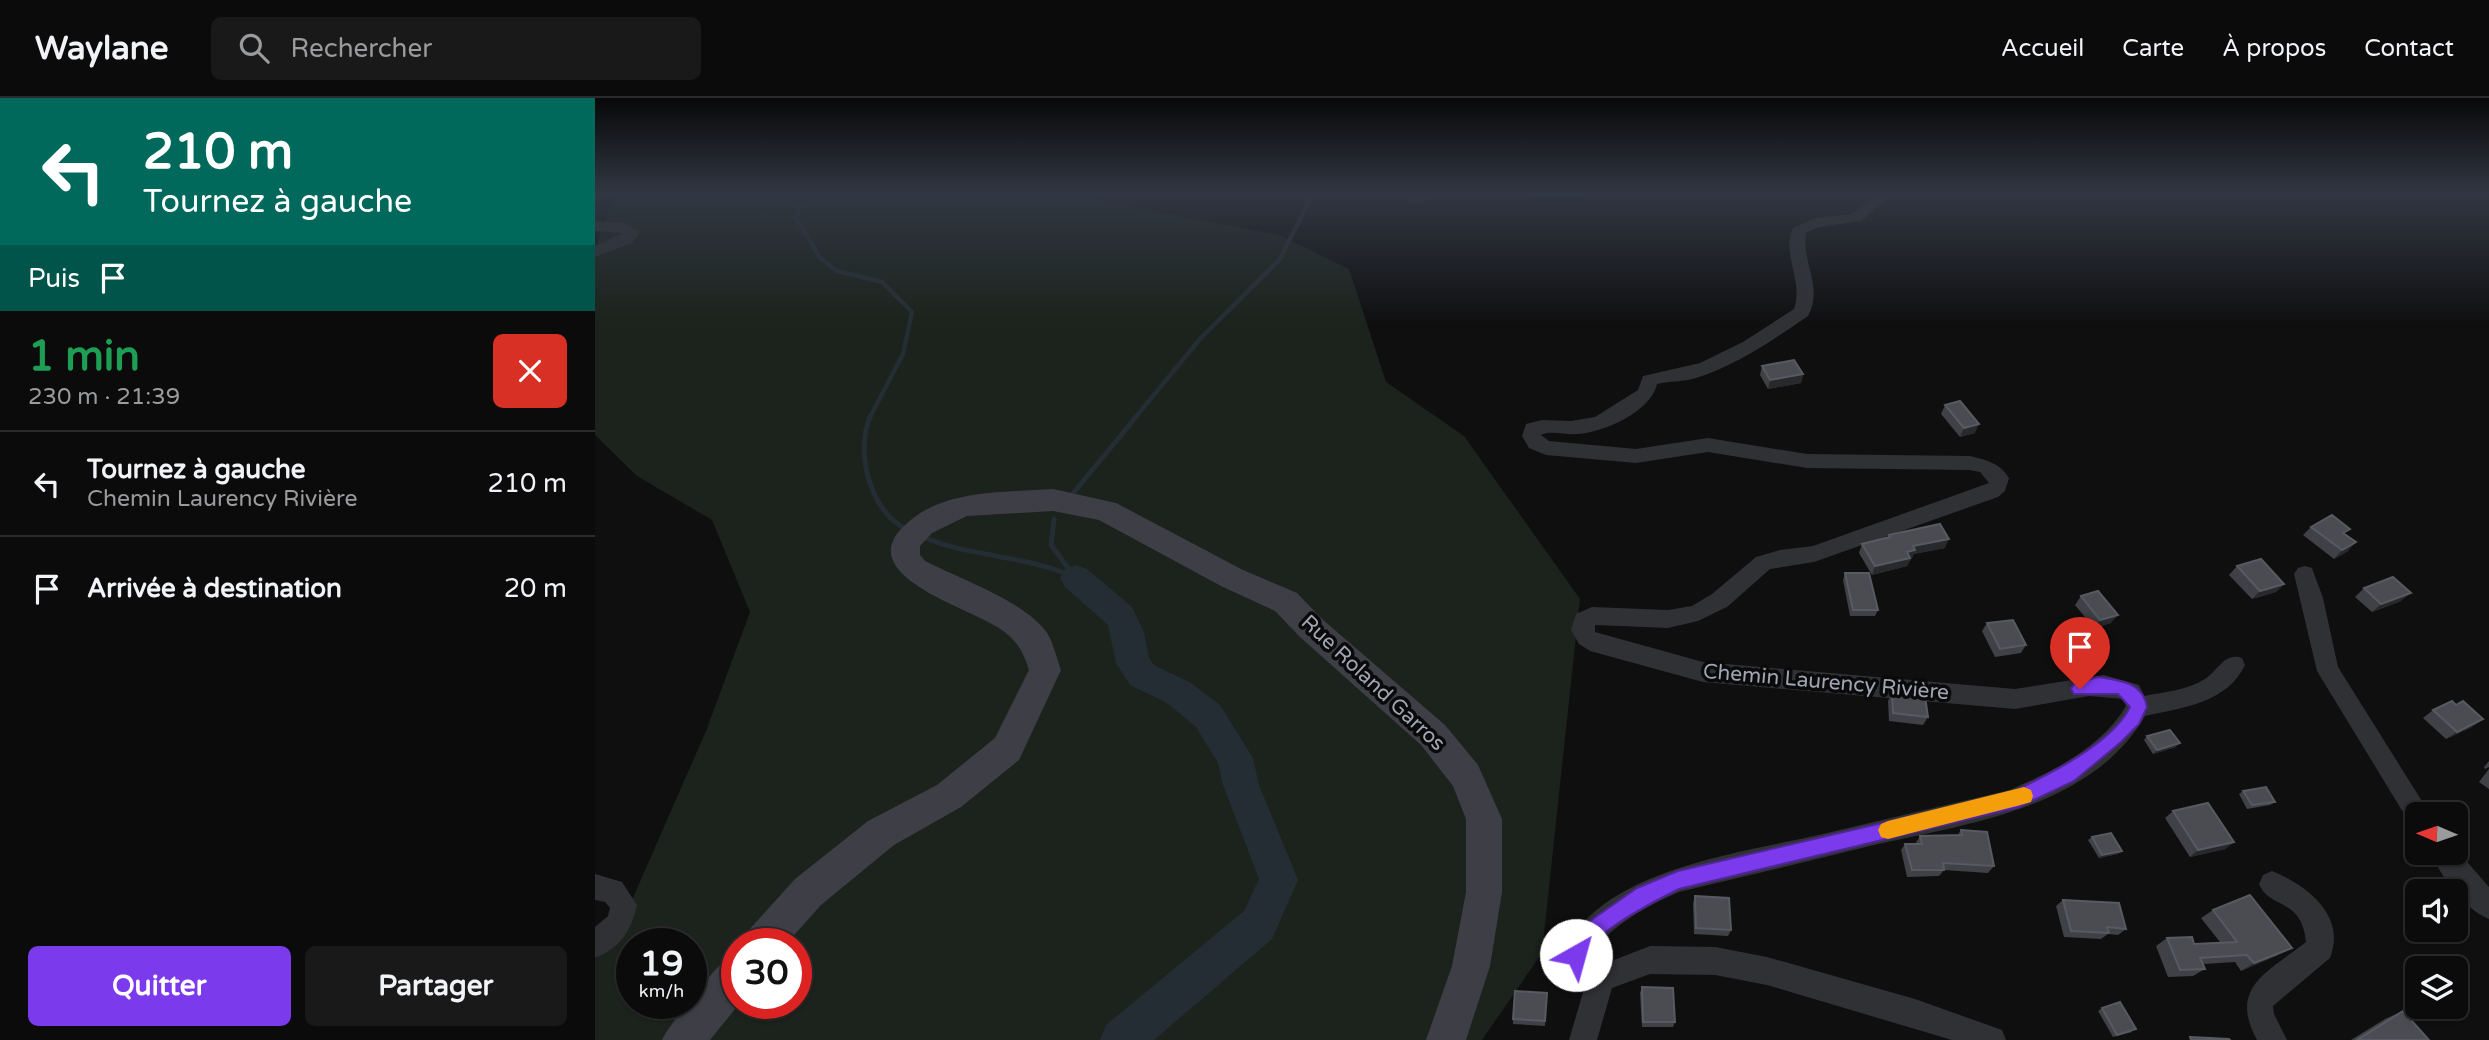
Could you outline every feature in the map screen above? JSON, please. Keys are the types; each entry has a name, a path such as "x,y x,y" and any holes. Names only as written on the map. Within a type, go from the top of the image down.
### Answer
{"main road":[{"name":"Rue Roland Garros","path":"775,928 808,891 871,842 949,796 1007,749 1045,670 1034,639 1011,619 914,569 905,558 905,543 922,525 963,506 1053,500 1106,510 1232,578 1286,602 1311,628 1433,735 1467,776 1484,819 1485,892 1471,966 1446,1040"},
{"path":"682,1040 721,996"}],"street":[{"path":"595,252 628,237"},
{"name":"Chemin Laurency Rivière","path":"1797,237 1807,294 1802,312 1711,366 1686,375 1660,376 1649,380 1646,393 1608,419 1581,428 1539,426 1533,429 1531,436 1536,443 1546,448 1636,456 1679,447 1708,445 1807,461 1970,463 1995,473 1999,478 1998,486 1991,492 1830,547 1814,557 1764,562 1714,605 1695,614 1654,621 1592,616 1584,620 1582,630 1587,638 1598,644 1703,672 2015,699 2037,698 2098,685 2112,685 2131,692 2138,707"},
{"path":"2305,574 2314,594 2321,651 2328,671 2411,802"},
{"path":"1992,1040 1767,971 1715,961 1650,960 1601,979 1586,976 1576,955 1580,942 1658,888 1678,880 2012,801 2068,775 2115,737 2133,719 2138,707 2210,690 2223,681 2234,665"},
{"path":"2451,865 2489,906"},
{"path":"2272,884 2298,895 2313,912 2319,929 2320,948 2267,990 2259,1002 2260,1017 2273,1040"},
{"path":"595,887 613,891 624,905 620,923 595,945"},
{"path":"1583,1040 1601,979"}],"shaded area":[{"path":"599,237 1283,237 1349,269 1386,382 1464,436 1580,599 1542,953 1482,1040 595,1040 595,959 616,936 616,1019 707,1019 707,928 620,928 706,731 750,612 712,520 637,476 595,435 595,249"}],"building":[{"path":"1794,360 1803,374 1770,380 1762,366"},
{"path":"1960,401 1979,424 1964,428 1945,405"},
{"path":"2332,515 2350,529 2343,533 2356,542 2342,550 2311,527"},
{"path":"1940,524 1949,539 1913,546 1915,550 1907,552 1910,558 1875,566 1862,544 1890,537 1889,535"},
{"path":"2261,559 2284,584 2260,591 2237,566"},
{"path":"1845,573 1869,573 1878,610 1853,610"},
{"path":"2393,577 2411,593 2381,604 2364,588"},
{"path":"2098,591 2118,615 2100,620 2081,596"},
{"path":"2013,620 2026,645 2000,649 1987,623"},
{"path":"1892,693 1925,696 1928,717 1893,713"},
{"path":"2452,701 2456,705 2463,701 2483,719 2457,732 2433,710"},
{"path":"2170,730 2180,743 2157,750 2147,736"},
{"path":"2266,787 2275,802 2252,805 2243,791"},
{"path":"2208,803 2234,842 2198,850 2173,811"},
{"path":"1961,830 1987,832 1994,866 1943,863 1944,870 1912,870 1905,844 1922,844 1920,836 1962,835"},
{"path":"2111,833 2122,851 2102,855 2092,837"},
{"path":"2250,895 2292,948 2254,963 2247,955 2200,958 2205,969 2180,970 2167,938 2192,937 2194,944 2237,942 2213,910"},
{"path":"1695,896 1729,898 1731,930 1696,928"},
{"path":"2063,900 2119,903 2126,929 2107,927 2109,933 2071,931"},
{"path":"1642,987 1673,988 1675,1022 1643,1022"},
{"path":"1515,991 1547,993 1545,1021 1513,1019"},
{"path":"2120,1002 2136,1029 2117,1035 2102,1008"},
{"path":"2403,1011 2405,1019 2410,1019 2429,1040 2357,1040"},
{"path":"2190,1037 2229,1039 2230,1040 2191,1040"}],"waterway":[{"path":"807,237 820,258 837,271 882,282 912,312 903,354 870,417"},
{"path":"1134,419 1200,339 1280,259 1291,237"},
{"path":"870,417 864,447 869,481 884,510 895,522 908,530"},
{"path":"1070,497 1136,417"},
{"path":"1054,519 1051,545 1074,576"},
{"path":"923,537 961,549 1057,570 1076,578"},
{"path":"1076,578 1120,616 1128,632 1133,663 1142,675 1179,693 1208,716 1235,758 1241,785 1279,880 1258,925 1121,1040"}],"slow traffic":[{"path":"1888,830 2024,796"}],"route":[{"path":"1576,955 1580,942 1597,928 1644,895 1678,880 2012,801 2068,775 2115,737 2133,719 2138,707 2137,698 2122,687 2098,685 2080,689"}]}
